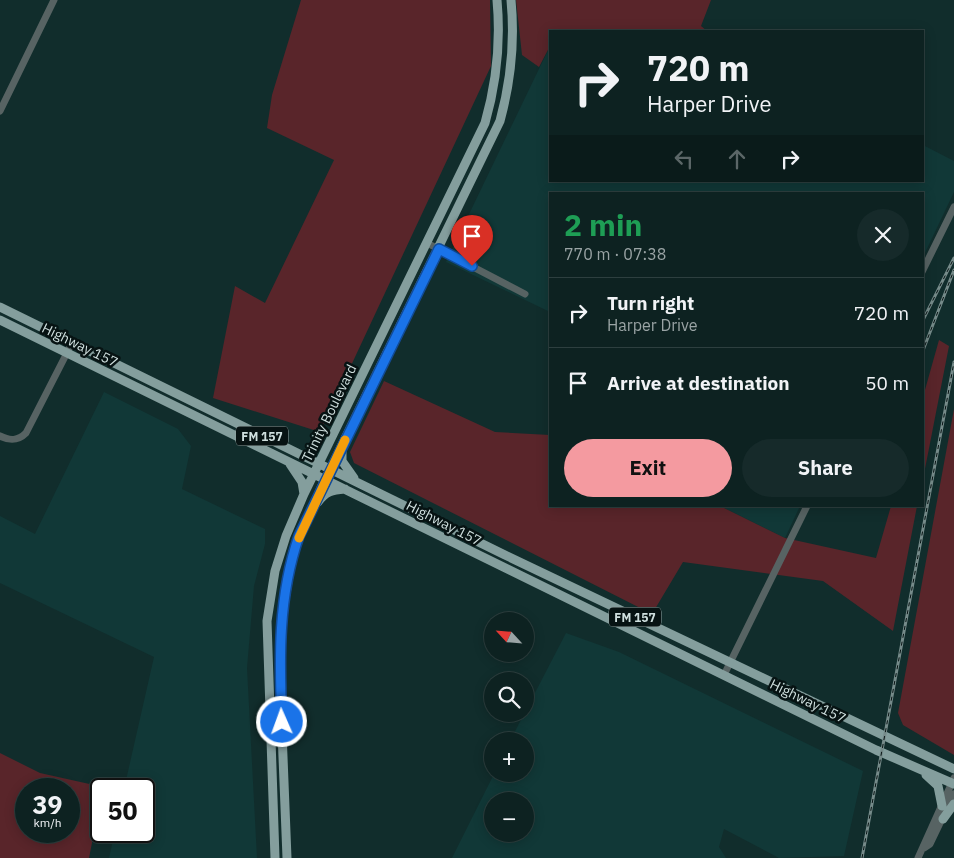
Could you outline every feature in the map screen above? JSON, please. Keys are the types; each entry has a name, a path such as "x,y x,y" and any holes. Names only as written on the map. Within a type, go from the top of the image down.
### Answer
{"main road":[{"name":"Trinity Boulevard","path":"275,858 268,707 267,621 271,588 286,536 304,494 485,123 495,85 499,53 500,30 497,0"},
{"name":"Trinity Boulevard","path":"287,858 281,708 281,623 286,587 294,552 310,512 500,122 512,71 513,30 511,0"},
{"name":"Highway 157","path":"0,308 358,481 498,552 954,769"},
{"name":"Highway 157","path":"0,320 876,750 914,766"},
{"path":"368,363 379,369"},
{"path":"301,455 313,454 331,438"},
{"path":"342,446 342,461 346,469 358,481"},
{"path":"288,462 302,482 304,494"},
{"path":"310,512 324,494 332,490 346,489"},
{"path":"493,562 498,552"},
{"path":"268,707 281,708"},
{"path":"914,766 938,786 942,806"},
{"name":"FM 157","path":"914,766 953,782"},
{"path":"943,819 954,804"}],"street":[{"path":"0,111 54,0"},
{"path":"924,268 954,208"},
{"path":"428,242 525,294"},
{"path":"0,436 10,440 22,438 26,433 72,343"},
{"path":"724,675 807,507"},
{"path":"918,858 953,782"},
{"path":"924,848 930,844 954,794"},
{"path":"924,848 926,858"}],"shaded area":[{"path":"301,0 490,0 491,66 320,432 213,398 235,286 265,303 334,160 267,128 272,95"},
{"path":"516,0 711,0 701,26 706,30 549,30 549,48 539,67 522,55"},
{"path":"549,48 549,182 924,182 924,146 954,161 954,192 924,255 924,192 549,192 549,312 446,262"},
{"path":"939,340 949,346 924,474 924,393"},
{"path":"384,381 495,432 549,435 549,507 722,507 785,538 876,558 891,507 917,507 893,631 823,581 683,562 652,614 354,463 350,452"},
{"path":"104,392 178,429 191,446 182,489 265,529 265,544 254,586 247,668 257,858 109,858 112,843 155,843 155,778 126,778 154,657 0,583 0,516 35,534"},
{"path":"954,409 954,755 903,725 898,713"},
{"path":"722,507 800,507 785,538"},
{"path":"566,633 619,652 863,771 844,856 779,858 724,829 719,847 726,858 452,858 484,794 484,842 534,842 534,792 485,792 490,782 534,782 534,732 515,732 520,722 534,722 534,695"},
{"path":"0,753 40,773 62,778 15,778 15,843 80,843 80,782 90,784 90,843 92,843 89,858 0,858"}],"railway":[{"path":"924,318 954,258"},
{"path":"924,348 954,270"},
{"path":"862,858 954,362"}],"slow traffic":[{"path":"299,538 345,440"}],"route":[{"path":"282,722 280,681 281,623 289,571 299,536 439,249 472,266"}]}
